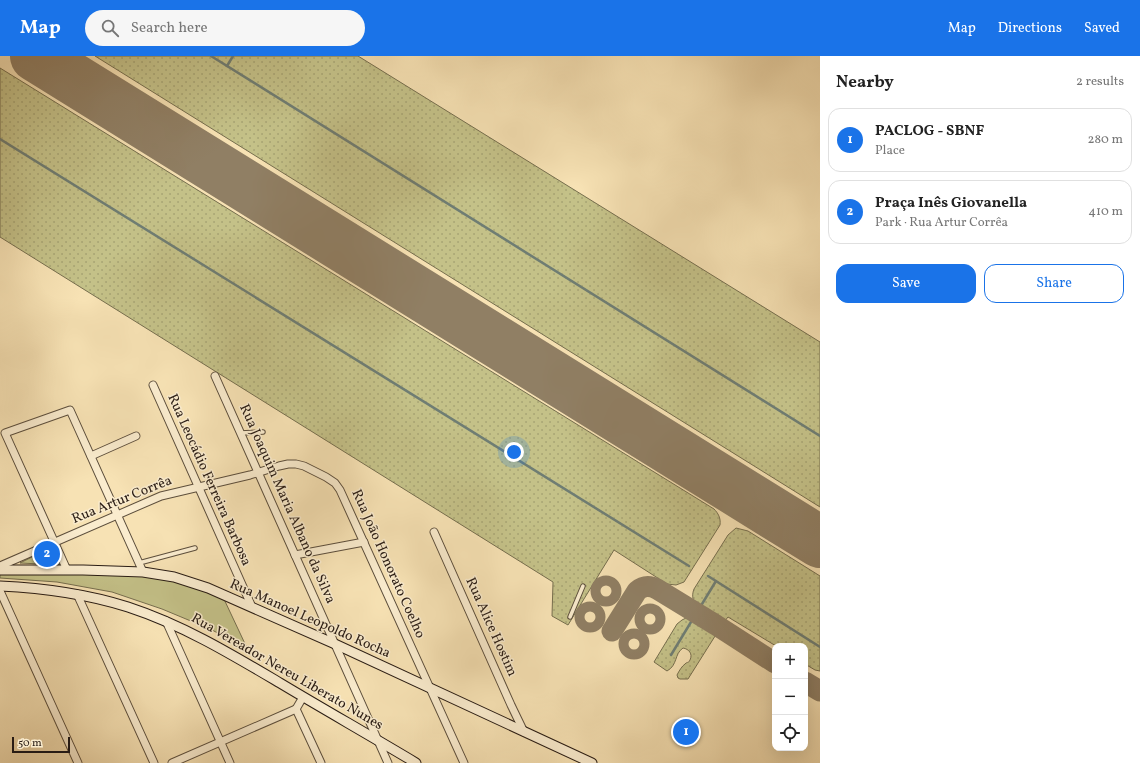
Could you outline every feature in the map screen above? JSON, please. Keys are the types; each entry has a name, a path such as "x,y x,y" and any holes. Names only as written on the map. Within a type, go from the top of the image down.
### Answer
{"main road":[{"name":"Rua Manoel Leopoldo Rocha","path":"0,570 141,568 208,588 335,644 592,763"},
{"name":"Rua Vereador Nereu Liberato Nunes","path":"0,586 31,588 77,594 123,605 166,621 217,646 416,763"}],"street":[{"name":"Rua Joaquim Maria Albano da Silva","path":"215,376 388,763"},
{"name":"Rua Leocádio Ferreira Barbosa","path":"153,385 252,607"},
{"path":"67,570 5,433 70,410 141,568"},
{"path":"91,456 136,436"},
{"name":"Rua João Honorato Coelho","path":"258,471 288,464 296,464 326,476 335,483 340,490 464,763"},
{"name":"Rua Artur Corrêa","path":"0,566 161,496 250,475 258,471"},
{"name":"Rua Alice Hostim","path":"434,532 524,732"},
{"path":"295,555 364,542"},
{"path":"0,591 78,763"},
{"path":"77,594 154,763"},
{"path":"166,621 230,763"},
{"path":"172,763 296,709 303,697"},
{"path":"296,709 321,763"}],"lane":[{"path":"241,433 263,432"},
{"path":"141,568 195,548"},
{"path":"570,617 583,586"}],"shaded area":[{"path":"95,56 358,56 820,342 820,507"},
{"path":"0,68 714,509 719,516 720,525 684,582 676,585 667,584 614,550 568,625 552,616 553,582 0,237"},
{"path":"736,528 748,531 820,576 820,671 808,666 808,643 772,644 728,617 724,622 698,606 694,601 694,589 728,535"},
{"path":"54,546 62,565 20,563"},
{"path":"0,573 123,574 164,579 186,585 223,597 247,648 210,629 162,609 112,592 57,582 0,578"},
{"path":"686,618 694,619 717,633 688,679 680,679 677,675 682,667 689,662 691,658 691,654 687,649 683,648 680,650 675,663 667,671 654,662 677,624"}],"waterway":[{"path":"211,56 820,436"},
{"path":"227,66 233,56"},
{"path":"0,139 689,566"},
{"path":"708,576 820,647"},
{"path":"702,604 716,581"},
{"path":"671,655 691,622"}],"taxiway":[{"path":"809,537 820,543"},
{"path":"606,586 611,591 606,596 601,591 606,586"},
{"path":"612,631 637,591 644,587 651,587 657,589 716,625 772,661"},
{"path":"590,612 595,617 590,622 585,617 590,612"},
{"path":"650,614 655,619 650,624 645,619 650,614"},
{"path":"634,639 639,644 634,649 629,644 634,639"},
{"path":"808,684 820,691"}],"runway":[{"path":"36,56 820,542"}],"place":[{"name":"Praça Inês Giovanella","path":"47,554"},
{"name":"PACLOG - SBNF","path":"686,732"}]}
